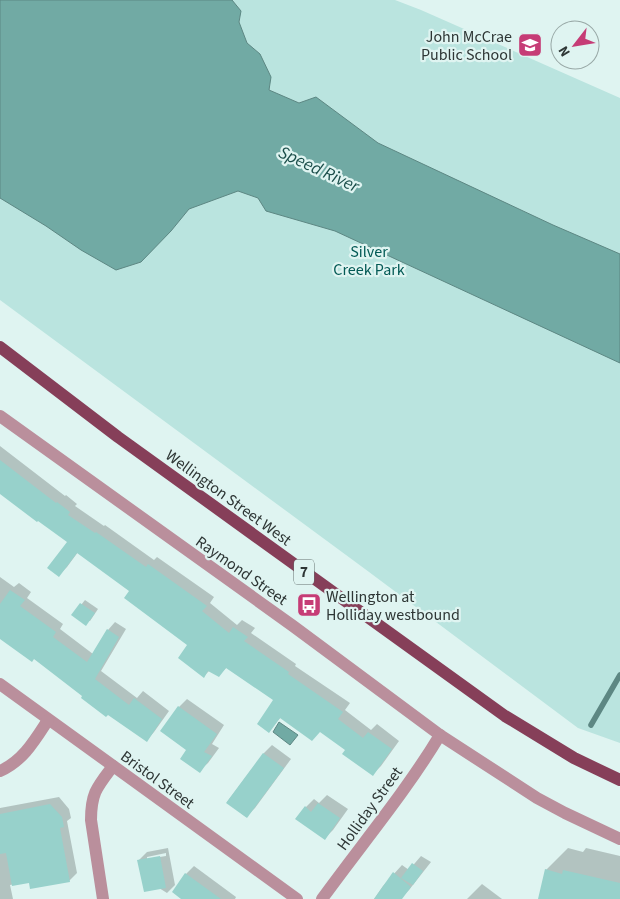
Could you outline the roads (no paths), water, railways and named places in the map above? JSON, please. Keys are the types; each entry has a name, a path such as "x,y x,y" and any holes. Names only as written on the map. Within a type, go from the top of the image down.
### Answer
{"main road":[{"name":"Wellington Street West","path":"0,347 126,443 505,716 574,758 620,780"}],"street":[{"name":"Raymond Street","path":"0,416 293,626 440,735 537,798 564,813 620,838"},
{"name":"Bristol Street","path":"0,684 297,899"},
{"path":"0,771 12,765 25,753 48,720"},
{"name":"Holliday Street","path":"322,899 440,735"},
{"path":"103,899 91,820 91,808 99,785 113,766"}],"water":[{"name":"Speed River","path":"0,0 232,0 241,11 239,22 247,43 260,54 271,77 269,90 299,103 316,97 378,143 553,225 620,254 620,363 335,231 266,211 258,198 238,191 189,209 141,262 116,270 81,250 0,198"},
{"path":"279,722 298,735 290,745 273,732"}],"waterway":[{"path":"591,725 620,675"}],"place":[{"name":"John McCrae Public School","path":"530,45"},
{"name":"Wellington at Holliday westbound","path":"309,605"}],"park label":[{"name":"Silver Creek Park","path":"369,260"}]}
